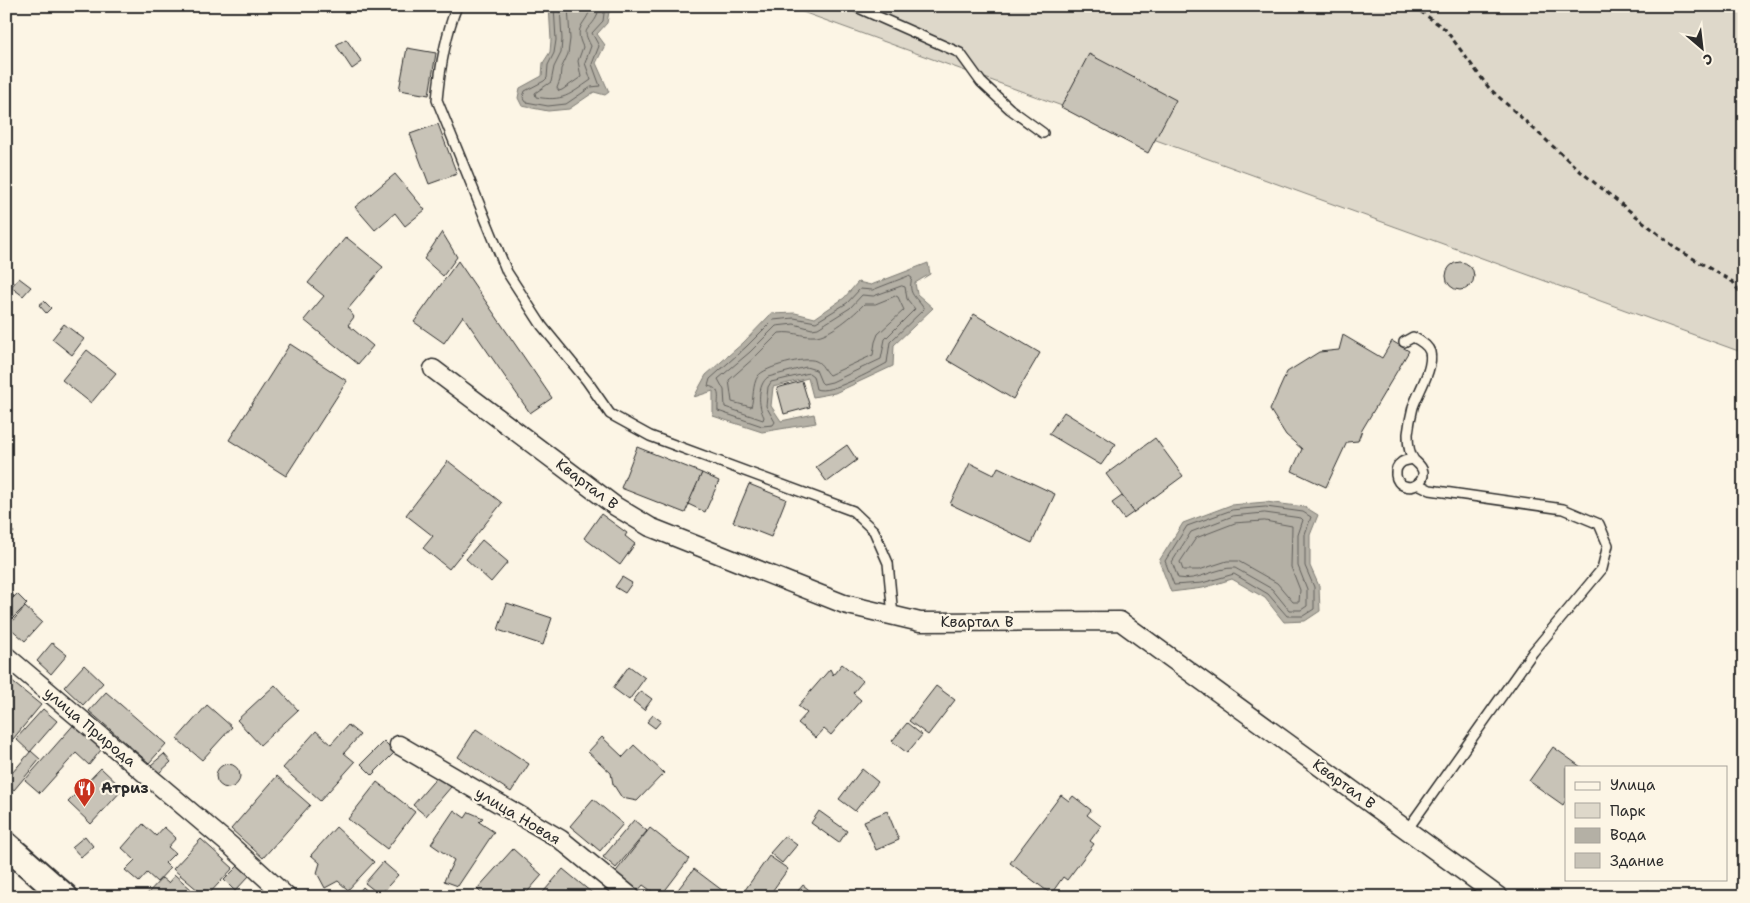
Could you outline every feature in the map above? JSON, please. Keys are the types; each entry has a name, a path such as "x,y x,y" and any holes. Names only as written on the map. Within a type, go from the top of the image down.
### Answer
{"main road":[{"path":"6,845 65,897"}],"street":[{"name":"Квартал В","path":"433,369 615,506 650,527 844,604 920,622 1120,621 1499,897"},
{"name":"улица Природа","path":"6,656 231,846 287,897"},
{"name":"улица Новая","path":"399,745 560,839 631,897"}],"lane":[{"path":"457,6 447,35 437,100 506,272 542,326 610,414 629,426 650,436 853,511 874,531 888,563 893,616"},
{"path":"854,6 960,53 981,82 1010,110 1043,133"},
{"path":"1404,342 1413,337 1430,350 1427,373 1413,407 1408,434 1413,459 1422,467 1423,476 1415,486 1406,487 1398,482 1396,469 1406,460 1413,459"},
{"path":"1407,830 1533,652 1602,569 1608,545 1599,524 1563,509 1430,490 1418,484"}],"path":[{"path":"1413,6 1445,30 1489,88 1580,171 1677,249 1733,282 1744,299"}],"green space":[{"path":"786,6 1744,6 1744,353"}],"water":[{"path":"549,6 610,6 607,23 597,34 605,45 596,63 609,92 605,95 594,92 569,109 548,111 522,106 518,98 520,88 542,76 543,63 550,52"},
{"path":"928,263 930,274 915,283 917,294 933,308 894,345 893,366 835,393 813,397 808,378 773,387 771,406 781,421 814,414 816,423 762,432 713,416 713,391 694,397 706,375 743,343 771,314 795,313 815,318 844,298 858,282 871,285"},
{"path":"1266,502 1305,507 1318,515 1310,535 1310,566 1319,586 1320,611 1305,621 1284,622 1265,598 1232,579 1203,588 1171,592 1159,561 1183,523 1231,505"}],"building":[{"path":"346,39 362,62 352,69 336,45"},
{"path":"407,48 436,53 429,95 399,90"},
{"path":"1089,54 1176,100 1148,153 1061,107"},
{"path":"438,124 457,174 429,184 410,134"},
{"path":"395,174 425,210 405,226 395,213 375,230 355,207"},
{"path":"442,232 457,257 443,276 424,259"},
{"path":"346,237 383,267 348,309 354,317 348,325 373,346 358,364 304,320 324,296 308,283"},
{"path":"458,261 552,398 530,413 463,316 444,343 414,322"},
{"path":"1460,262 1470,266 1474,276 1470,286 1460,290 1450,286 1446,276 1450,266"},
{"path":"19,278 31,287 23,296 11,287"},
{"path":"44,301 51,308 46,313 39,305"},
{"path":"974,314 1040,353 1013,399 947,360"},
{"path":"64,324 84,339 72,355 52,339"},
{"path":"1343,335 1382,358 1392,341 1409,351 1362,430 1358,441 1347,442 1326,487 1292,471 1302,449 1286,435 1270,410 1287,372 1319,352 1339,350"},
{"path":"290,344 347,381 286,476 229,440"},
{"path":"87,350 116,373 91,403 62,380"},
{"path":"802,381 810,407 784,414 777,388"},
{"path":"1064,412 1116,444 1101,465 1049,434"},
{"path":"1155,438 1183,476 1134,512 1106,474"},
{"path":"847,445 857,460 827,482 816,467"},
{"path":"637,447 702,473 685,513 621,488"},
{"path":"448,461 502,503 449,569 423,548 433,536 406,515"},
{"path":"970,463 994,475 998,467 1055,494 1032,543 950,504"},
{"path":"702,473 719,481 705,512 688,504"},
{"path":"749,484 786,499 771,537 733,522"},
{"path":"1122,496 1134,512 1124,519 1112,503"},
{"path":"601,514 627,533 625,536 635,544 620,565 584,538"},
{"path":"6,525 14,532 6,541"},
{"path":"482,540 508,562 491,582 466,559"},
{"path":"622,577 632,583 625,593 615,587"},
{"path":"6,588 14,596 6,604"},
{"path":"17,594 27,604 13,618 6,612 6,605"},
{"path":"507,603 552,618 543,645 498,630"},
{"path":"25,607 42,622 25,641 8,626"},
{"path":"52,643 67,655 51,674 37,661"},
{"path":"842,664 863,681 853,693 861,700 831,735 824,729 816,738 798,723 807,713 798,706 830,669 833,675"},
{"path":"84,665 103,683 83,705 64,687"},
{"path":"629,666 645,678 629,700 613,688"},
{"path":"6,677 41,705 13,739 6,734"},
{"path":"275,685 298,710 260,745 237,720"},
{"path":"936,686 955,700 928,735 909,721"},
{"path":"641,691 652,699 644,710 633,701"},
{"path":"106,692 166,744 149,763 89,711"},
{"path":"207,705 232,727 202,760 177,739"},
{"path":"43,709 57,721 30,752 16,739"},
{"path":"653,715 661,721 655,728 647,722"},
{"path":"77,721 105,745 89,765 76,753 40,793 25,780"},
{"path":"907,723 922,735 907,753 892,741"},
{"path":"348,725 360,735 344,753 355,762 320,801 283,768 316,731 331,744"},
{"path":"476,729 529,764 511,792 458,757"},
{"path":"602,737 623,757 634,745 664,773 637,801 622,798 613,784 611,773 588,752"},
{"path":"384,741 395,752 372,775 361,764"},
{"path":"1553,747 1580,766 1565,766 1565,802 1563,805 1529,781"},
{"path":"31,751 40,759 14,790 6,783 6,780"},
{"path":"164,754 171,762 159,773 151,765"},
{"path":"228,764 233,765 239,771 239,781 233,787 228,788 223,787 217,781 216,776 217,771 223,765"},
{"path":"101,768 123,789 91,824 68,802"},
{"path":"862,769 878,782 855,811 839,799"},
{"path":"277,776 310,805 263,858 231,829"},
{"path":"438,776 451,787 426,816 413,805"},
{"path":"377,782 415,812 387,849 348,819"},
{"path":"1061,795 1069,801 1073,796 1091,810 1087,815 1101,826 1090,841 1094,844 1067,880 1063,877 1051,894 1010,863"},
{"path":"593,799 623,824 600,851 570,826"},
{"path":"454,810 465,818 469,812 483,818 479,822 494,832 458,886 444,881 454,860 431,844"},
{"path":"819,811 847,831 839,843 811,823"},
{"path":"887,811 899,840 876,850 864,821"},
{"path":"634,820 647,831 616,868 603,857"},
{"path":"143,824 156,836 164,827 176,838 168,847 175,853 165,863 170,868 157,882 147,873 139,882 125,870 135,860 122,848"},
{"path":"336,827 374,862 348,890 338,881 325,888 317,873 320,863 311,855"},
{"path":"650,828 689,859 660,897 643,885 637,892 614,874"},
{"path":"85,836 93,846 81,857 72,847"},
{"path":"785,836 797,845 782,863 770,853"},
{"path":"201,839 233,868 206,897 173,869"},
{"path":"513,849 542,875 523,897 485,897 477,889"},
{"path":"769,856 788,869 768,897 740,897"},
{"path":"383,862 398,875 380,895 365,883"},
{"path":"239,865 250,875 235,891 224,880"},
{"path":"563,869 597,897 539,897"},
{"path":"694,869 731,897 672,897"},
{"path":"175,875 191,889 184,895 186,897 147,897 146,895 162,878 168,883"},
{"path":"803,885 818,897 793,897"},
{"path":"363,887 373,896 372,897 355,897"},
{"path":"1648,890 1658,897 1643,897"}],"place":[{"name":"Атриз","path":"85,807"}]}
